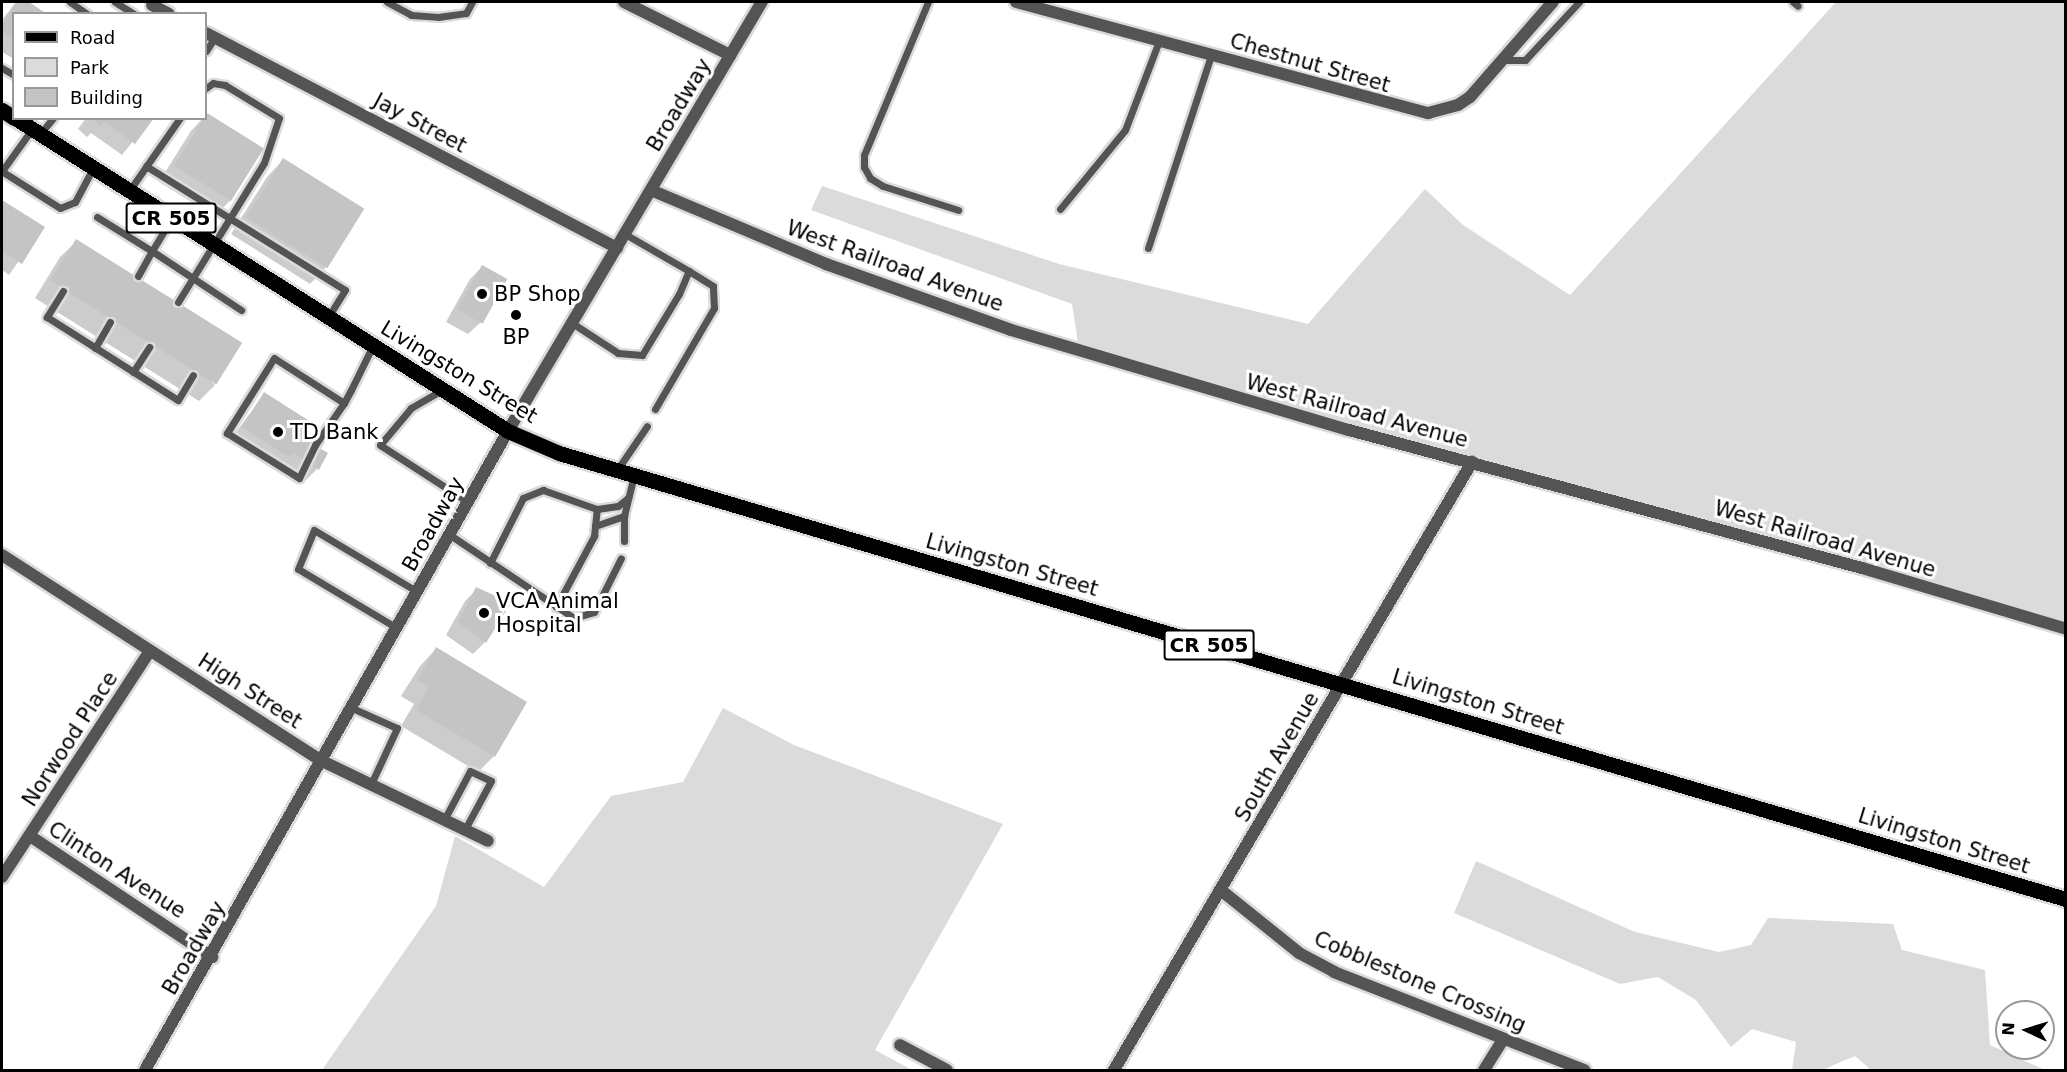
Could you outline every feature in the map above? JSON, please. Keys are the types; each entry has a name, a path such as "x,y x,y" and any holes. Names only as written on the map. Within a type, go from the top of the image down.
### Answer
{"main road":[{"name":"Livingston Street","path":"17,120 508,431 559,453 2066,899"}],"street":[{"path":"624,2 730,55"},
{"name":"Broadway","path":"145,1071 212,957 508,431 762,2"},
{"name":"Chestnut Street","path":"1016,2 1428,113 1458,105 1502,60 1553,2"},
{"path":"153,5 165,12"},
{"name":"Jay Street","path":"210,35 617,248"},
{"name":"West Railroad Avenue","path":"651,190 826,264 1011,330 1263,406 1862,568 2066,629"},
{"name":"South Avenue","path":"1114,1071 1222,891 1472,462"},
{"name":"High Street","path":"2,555 322,761 488,841"},
{"name":"Norwood Place","path":"2,877 150,651"},
{"name":"Clinton Avenue","path":"30,836 212,957"},
{"name":"Cobblestone Crossing","path":"1222,891 1290,946 1335,972 1584,1071"},
{"path":"1484,1071 1503,1039"},
{"path":"900,1046 947,1071"}],"lane":[{"path":"70,2 84,12"},
{"path":"115,2 131,12"},
{"path":"387,2 411,15 438,17 466,13 472,2"},
{"path":"928,2 864,155 864,167 870,178 883,186 958,210"},
{"path":"1502,60 1526,60 1579,2"},
{"path":"1060,209 1125,130 1138,106 1159,41"},
{"path":"1149,248 1210,55"},
{"path":"178,302 212,243 264,163 279,118 225,85 213,83 207,87"},
{"path":"51,120 36,132 2,172 60,208 75,202 93,168"},
{"path":"129,190 179,120"},
{"path":"146,166 345,290 328,317"},
{"path":"97,217 241,310"},
{"path":"138,276 172,218"},
{"path":"625,234 713,286 714,308 655,409"},
{"path":"572,323 618,353 642,355 689,271"},
{"path":"63,291 47,317 178,400 193,375"},
{"path":"95,348 110,322"},
{"path":"344,403 274,358 227,433 299,478 315,445 344,403 373,345"},
{"path":"133,372 149,347"},
{"path":"443,390 411,408 380,445 468,501"},
{"path":"617,470 647,426"},
{"path":"624,541 624,516 634,475"},
{"path":"490,563 523,498 543,490 597,509 618,506 628,498"},
{"path":"556,607 594,536 597,509"},
{"path":"595,526 624,516"},
{"path":"397,628 298,569 314,530 418,592"},
{"path":"450,535 574,618 594,612 621,558"},
{"path":"352,708 397,728 371,784"},
{"path":"444,820 470,771 491,781 465,829"}],"green space":[{"path":"1836,2 2065,2 2065,629 1079,349 1072,304 811,210 822,186 1059,264 1308,324 1425,189 1463,225 1570,295"},
{"path":"723,708 794,745 1003,824 875,1050 912,1070 322,1070 436,906 455,836 544,887 611,796 683,782"},
{"path":"1476,861 1635,932 1719,952 1751,945 1768,918 1893,924 1902,950 1985,970 1990,1045 1995,1047 1995,1060 2023,1060 2045,1070 1871,1070 1855,1056 1822,1070 1792,1070 1796,1042 1752,1029 1731,1047 1696,1000 1658,977 1620,984 1454,913"}],"building":[{"path":"16,2 29,2 44,12 12,12 12,39 2,32 2,25"},
{"path":"207,113 264,149 231,201 174,166 203,120 207,120"},
{"path":"94,120 153,120 135,144 104,121 101,126"},
{"path":"283,158 364,209 327,268 246,217"},
{"path":"2,200 45,227 22,264 2,251"},
{"path":"76,239 242,343 216,384 50,281"},
{"name":"BP Shop","path":"482,265 507,279 483,324 457,310"},
{"name":"TD Bank","path":"264,392 311,422 303,438 328,453 319,470 293,453 289,457 242,427"},
{"name":"VCA Animal Hospital","path":"476,587 511,603 486,643 458,622"},
{"path":"436,647 527,702 495,757 416,710 429,687 417,680"}],"place":[{"name":"BP Shop","path":"482,294"},
{"name":"BP","path":"516,315"},
{"name":"TD Bank","path":"278,432"},
{"name":"VCA Animal Hospital","path":"484,613"}]}
